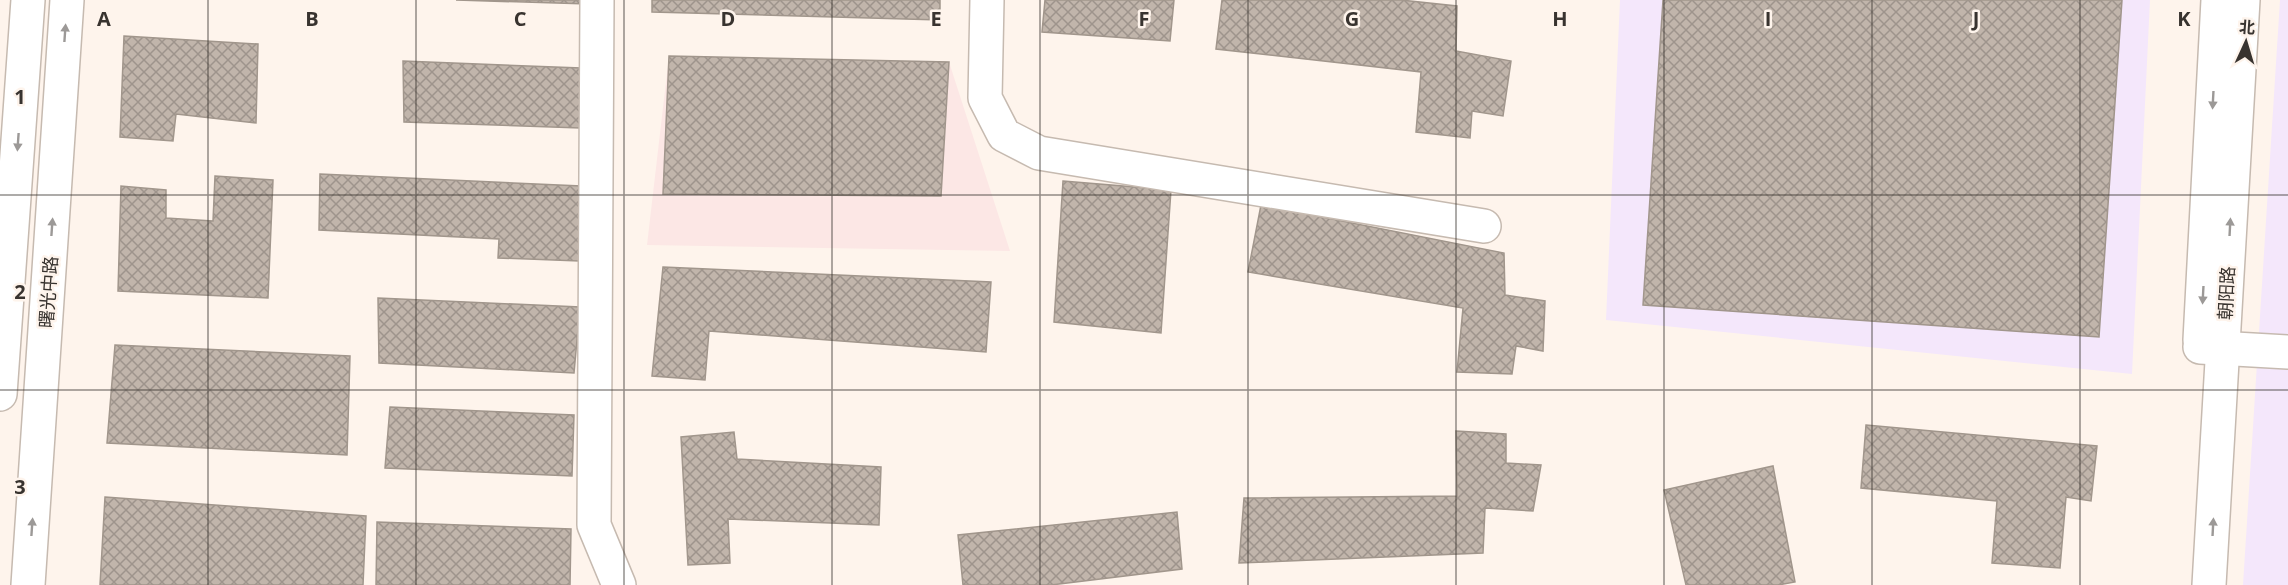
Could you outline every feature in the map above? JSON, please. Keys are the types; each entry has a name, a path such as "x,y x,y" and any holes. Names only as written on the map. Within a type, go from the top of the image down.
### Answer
{"street":[{"path":"0,394 28,0"},
{"name":"曙光中路","path":"28,585 67,0"},
{"path":"597,0 594,525 619,585"},
{"path":"987,0 985,98 1004,135 1039,153 1484,226"},
{"name":"朝阳路","path":"2209,585 2218,0"},
{"name":"朝阳路","path":"2186,585 2211,348 2243,0"},
{"path":"2211,348 2288,352"}],"shaded area":[{"path":"1620,0 2150,0 2132,374 1606,320"},
{"path":"2280,0 2288,0 2288,585 2243,585"},
{"path":"669,56 949,62 1010,251 647,245"}],"building":[{"path":"456,0 588,0 588,4"},
{"path":"652,0 940,0 940,20 652,12"},
{"path":"1045,0 1174,0 1170,41 1042,32"},
{"path":"1222,0 1401,0 1457,6 1456,51 1511,61 1503,116 1472,111 1470,138 1416,132 1421,72 1216,49"},
{"path":"1663,0 2122,0 2099,337 1643,305"},
{"path":"124,36 258,44 256,123 176,114 173,141 120,137"},
{"path":"669,56 949,62 941,196 663,194"},
{"path":"403,61 581,68 580,128 404,122"},
{"path":"320,174 581,186 579,261 498,258 499,239 319,230"},
{"path":"215,176 273,180 268,298 118,291 121,186 166,190 166,218 213,221"},
{"path":"1063,181 1171,190 1161,333 1054,322"},
{"path":"1261,205 1504,253 1505,295 1545,301 1543,351 1516,346 1512,374 1457,372 1463,308 1248,272"},
{"path":"663,267 991,282 986,352 709,331 705,380 652,376"},
{"path":"378,298 580,307 574,373 379,363"},
{"path":"115,345 350,356 347,455 107,443"},
{"path":"390,407 574,415 572,476 385,468"},
{"path":"1866,425 2097,446 2091,501 2066,497 2060,568 1992,563 1997,501 1861,488"},
{"path":"1456,431 1506,434 1506,463 1541,465 1533,511 1485,508 1483,553 1239,563 1244,498 1457,496"},
{"path":"734,432 737,459 881,467 879,525 728,519 730,563 688,565 681,437"},
{"path":"1773,466 1795,582 1778,585 1686,585 1664,490"},
{"path":"105,497 366,516 363,585 100,585"},
{"path":"1177,512 1182,569 1051,585 963,585 958,535"},
{"path":"377,522 571,529 570,585 376,585"}]}
